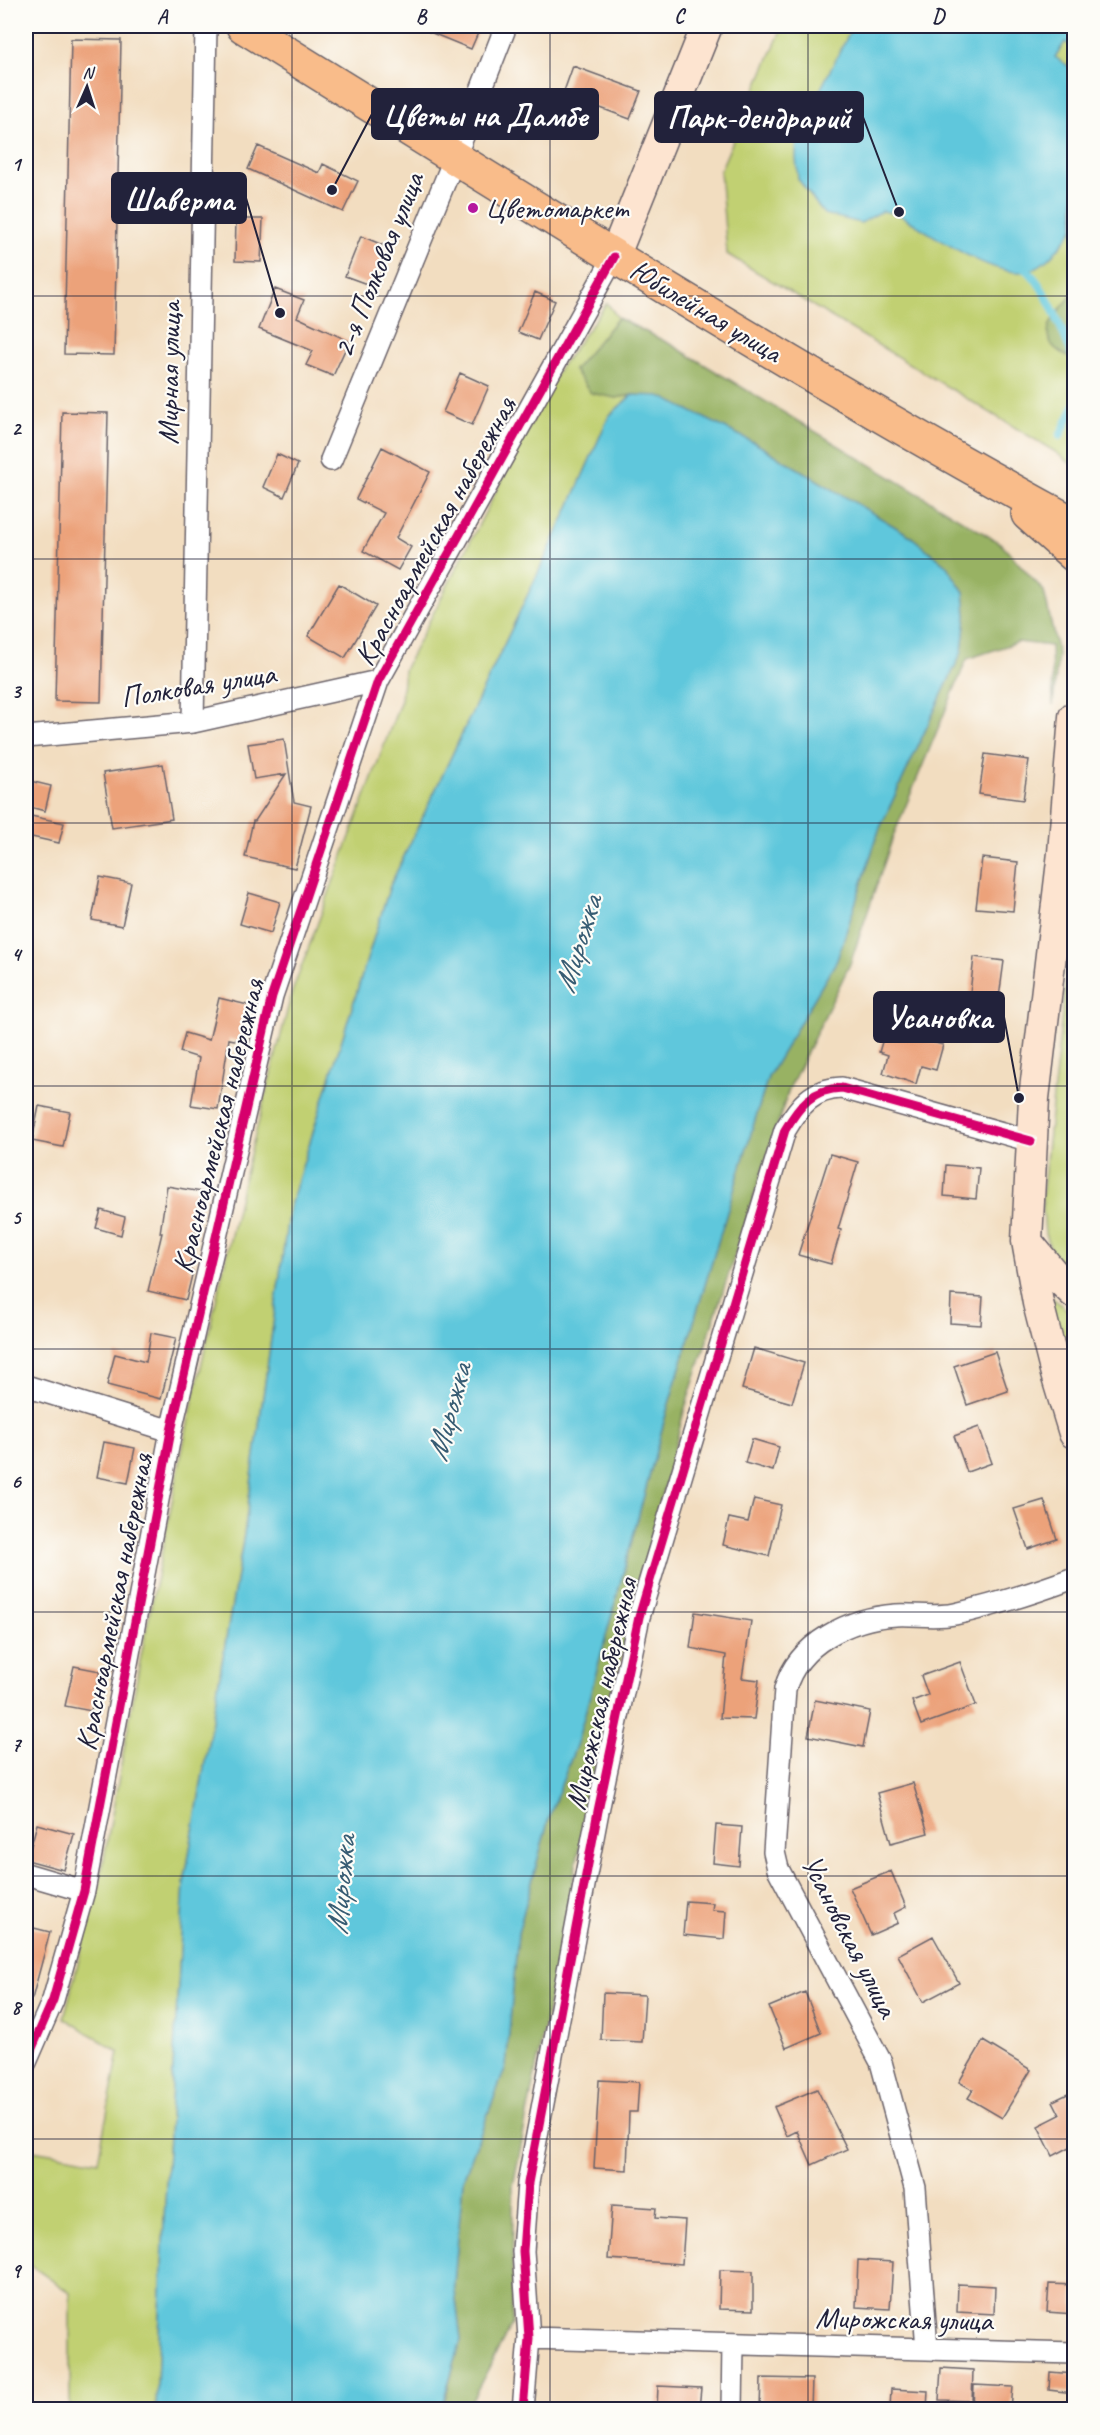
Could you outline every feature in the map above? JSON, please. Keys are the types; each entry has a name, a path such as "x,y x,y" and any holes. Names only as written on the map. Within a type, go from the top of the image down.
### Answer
{"main road":[{"name":"Юбилейная улица","path":"243,26 614,257 989,478 1074,524"},
{"name":"Юбилейная улица","path":"989,478 1074,555"}],"street":[{"name":"Мирная улица","path":"193,722 206,26"},
{"name":"2-я Полковая улица","path":"331,460 455,158 506,26"},
{"name":"Красноармейская набережная","path":"26,2062 53,2000 84,1891 171,1431 272,996 378,681 614,257 707,26"},
{"name":"Полковая улица","path":"26,737 193,722 378,681"},
{"path":"1074,717 1069,843 1034,1098 1028,1241 1038,1303 1053,1364 1074,1433"},
{"name":"Мирожская набережная","path":"523,2409 529,2338 523,2251 528,2183 596,1823 639,1617 785,1130 796,1111 809,1098 825,1089 842,1088 1031,1141"},
{"path":"1028,1241 1052,1272 1074,1293"},
{"path":"26,1386 171,1431"},
{"name":"Усановская улица","path":"927,2349 915,2188 881,2062 778,1869 774,1852 785,1689 789,1673 799,1659 842,1627 873,1617 953,1614 1042,1590 1074,1578"},
{"path":"26,1874 84,1891"},
{"name":"Мирожская улица","path":"529,2338 1074,2353"},
{"path":"732,2409 733,2344"}],"green space":[{"path":"783,26 1074,26 1074,466 1054,451 727,254 720,171"},
{"path":"1074,293 1073,360 1053,346 1048,332 1053,318"},
{"path":"607,303 618,318 574,370 616,398 632,395 609,416 565,516 390,886 289,1209 244,1534 184,1884 164,2220 156,2409 70,2409 70,2293 26,2262 26,2149 98,2161 119,2052 64,2018 102,1869 141,1656 186,1432 244,1178 292,992 401,700 404,670 559,369"},
{"path":"618,318 672,345 1000,543 1044,591 1058,654 1053,705 1051,646 1018,642 967,659 894,834 850,964 789,1089 684,1411 602,1733 513,2186 512,2324 467,2409 442,2410 461,2340 454,2283 463,2180 506,2066 518,1933 550,1814 577,1743 668,1407 768,1077 837,960 879,830 962,651 966,616 964,592 946,565 909,535 755,443 660,397 632,395 616,398 591,393 574,370"},
{"path":"1074,906 1074,1280 1054,1258 1045,1234 1042,1197"},
{"path":"1046,1293 1074,1315 1074,1403"}],"water":[{"path":"853,26 1074,26 1074,47 1065,42 1055,57 1074,70 1074,227 1060,246 1042,264 1028,271 1014,272 998,268 943,242 898,214 882,211 861,223 824,214 798,179 797,135"},
{"name":"Мирожка","path":"632,395 660,396 755,443 909,535 946,565 964,592 966,616 962,651 879,830 837,960 768,1077 668,1407 577,1743 550,1814 518,1933 506,2066 463,2180 454,2283 461,2340 441,2409 156,2409 164,2220 184,1884 244,1535 289,1209 390,886 565,516 609,416"}],"building":[{"path":"415,26 481,26 471,49"},
{"path":"71,39 121,40 114,355 64,354"},
{"path":"573,66 641,91 630,119 563,94"},
{"path":"258,146 319,173 323,164 358,181 343,212 248,169"},
{"path":"236,219 263,219 261,262 235,261"},
{"path":"361,236 390,248 375,287 345,276"},
{"path":"275,289 304,300 297,317 349,341 333,376 306,365 313,351 259,329"},
{"path":"535,292 555,301 538,340 518,332"},
{"path":"460,373 489,386 472,425 443,412"},
{"path":"62,412 108,413 101,702 55,701"},
{"path":"382,447 430,472 396,538 411,547 398,570 363,551 384,513 356,499"},
{"path":"277,454 298,464 284,497 263,487"},
{"path":"339,584 376,606 345,658 308,636"},
{"path":"284,739 294,802 311,806 295,868 245,857 253,821 286,774 254,779 248,744"},
{"path":"985,754 1029,760 1023,800 979,794"},
{"path":"163,764 172,819 112,828 103,773"},
{"path":"26,780 51,786 45,811 26,806"},
{"path":"31,816 64,823 59,843 27,836"},
{"path":"982,858 1018,862 1013,911 976,908"},
{"path":"100,877 131,883 122,926 92,920"},
{"path":"249,893 280,902 271,933 240,924"},
{"path":"974,957 1004,961 998,1005 969,1002"},
{"path":"219,998 248,1005 240,1041 229,1039 218,1109 191,1105 199,1058 180,1052 185,1033 209,1040"},
{"path":"899,1011 934,1022 928,1041 943,1045 936,1070 921,1066 916,1084 883,1073 888,1055 879,1052 888,1022 895,1024"},
{"path":"39,1106 70,1112 63,1147 32,1141"},
{"path":"830,1154 858,1162 838,1229 841,1230 831,1264 798,1255"},
{"path":"946,1165 979,1168 976,1199 944,1196"},
{"path":"167,1186 202,1192 189,1270 193,1271 186,1300 148,1291 162,1233 160,1233"},
{"path":"101,1210 125,1217 121,1235 96,1228"},
{"path":"951,1295 983,1297 981,1325 950,1323"},
{"path":"151,1333 176,1338 161,1399 107,1385 115,1354 146,1362"},
{"path":"754,1348 804,1363 792,1403 742,1389"},
{"path":"995,1352 1008,1391 967,1405 954,1366"},
{"path":"979,1427 992,1463 967,1472 954,1436"},
{"path":"752,1439 779,1447 773,1471 745,1463"},
{"path":"104,1442 135,1448 128,1483 97,1477"},
{"path":"754,1499 781,1505 769,1556 723,1545 729,1518 748,1522"},
{"path":"1044,1500 1057,1539 1028,1549 1014,1509"},
{"path":"695,1612 751,1621 742,1678 759,1680 754,1719 720,1718 726,1655 690,1648"},
{"path":"960,1662 976,1705 921,1725 912,1701 928,1695 921,1676"},
{"path":"74,1666 100,1671 91,1711 65,1706"},
{"path":"815,1700 870,1711 863,1747 808,1736"},
{"path":"913,1783 928,1833 891,1843 877,1793"},
{"path":"37,1824 74,1834 64,1870 27,1860"},
{"path":"716,1825 742,1827 739,1866 713,1863"},
{"path":"891,1871 906,1907 894,1913 898,1923 871,1935 850,1888"},
{"path":"686,1901 713,1903 712,1910 726,1911 724,1939 683,1935"},
{"path":"26,1926 50,1932 32,1999 26,1998"},
{"path":"933,1936 959,1983 923,2002 898,1955"},
{"path":"805,1992 821,2033 786,2048 769,2007"},
{"path":"603,1993 645,1995 642,2042 601,2040"},
{"path":"983,2041 1031,2070 1002,2118 968,2098 973,2090 959,2082"},
{"path":"599,2080 639,2082 637,2112 629,2112 627,2170 594,2168"},
{"path":"817,2089 847,2149 812,2165 797,2131 787,2136 774,2107"},
{"path":"1074,2091 1074,2145 1053,2156 1038,2126 1060,2115 1053,2101"},
{"path":"612,2205 656,2208 655,2218 685,2220 682,2264 608,2259"},
{"path":"858,2260 893,2262 890,2309 856,2307"},
{"path":"720,2270 753,2271 753,2310 719,2309"},
{"path":"958,2284 995,2286 994,2314 957,2312"},
{"path":"1049,2284 1074,2285 1074,2314 1047,2312"},
{"path":"941,2368 973,2370 972,2401 939,2400"},
{"path":"1050,2372 1074,2374 1073,2393 1049,2390"},
{"path":"761,2378 812,2379 811,2409 760,2409"},
{"path":"974,2385 1013,2387 1011,2409 973,2409"},
{"path":"658,2386 701,2388 699,2409 657,2409"},
{"path":"891,2389 928,2391 927,2409 890,2409"}],"waterway":[{"path":"1021,266 1029,272 1045,294 1074,359"},
{"path":"1060,436 1074,406"}],"cycle path":[{"path":"26,2062 53,2000 84,1891 171,1431 272,996 378,681 614,257"},
{"path":"523,2410 529,2338 523,2251 528,2183 598,1811 639,1617 785,1130 808,1100 823,1091 842,1088 1031,1141"}],"place":[{"name":"Цветы на Дамбе","path":"332,190"},
{"name":"Цветомаркет","path":"473,208"},
{"name":"Парк-дендрарий","path":"899,212"},
{"name":"Шаверма","path":"280,313"},
{"name":"Усановка","path":"1019,1098"}]}
